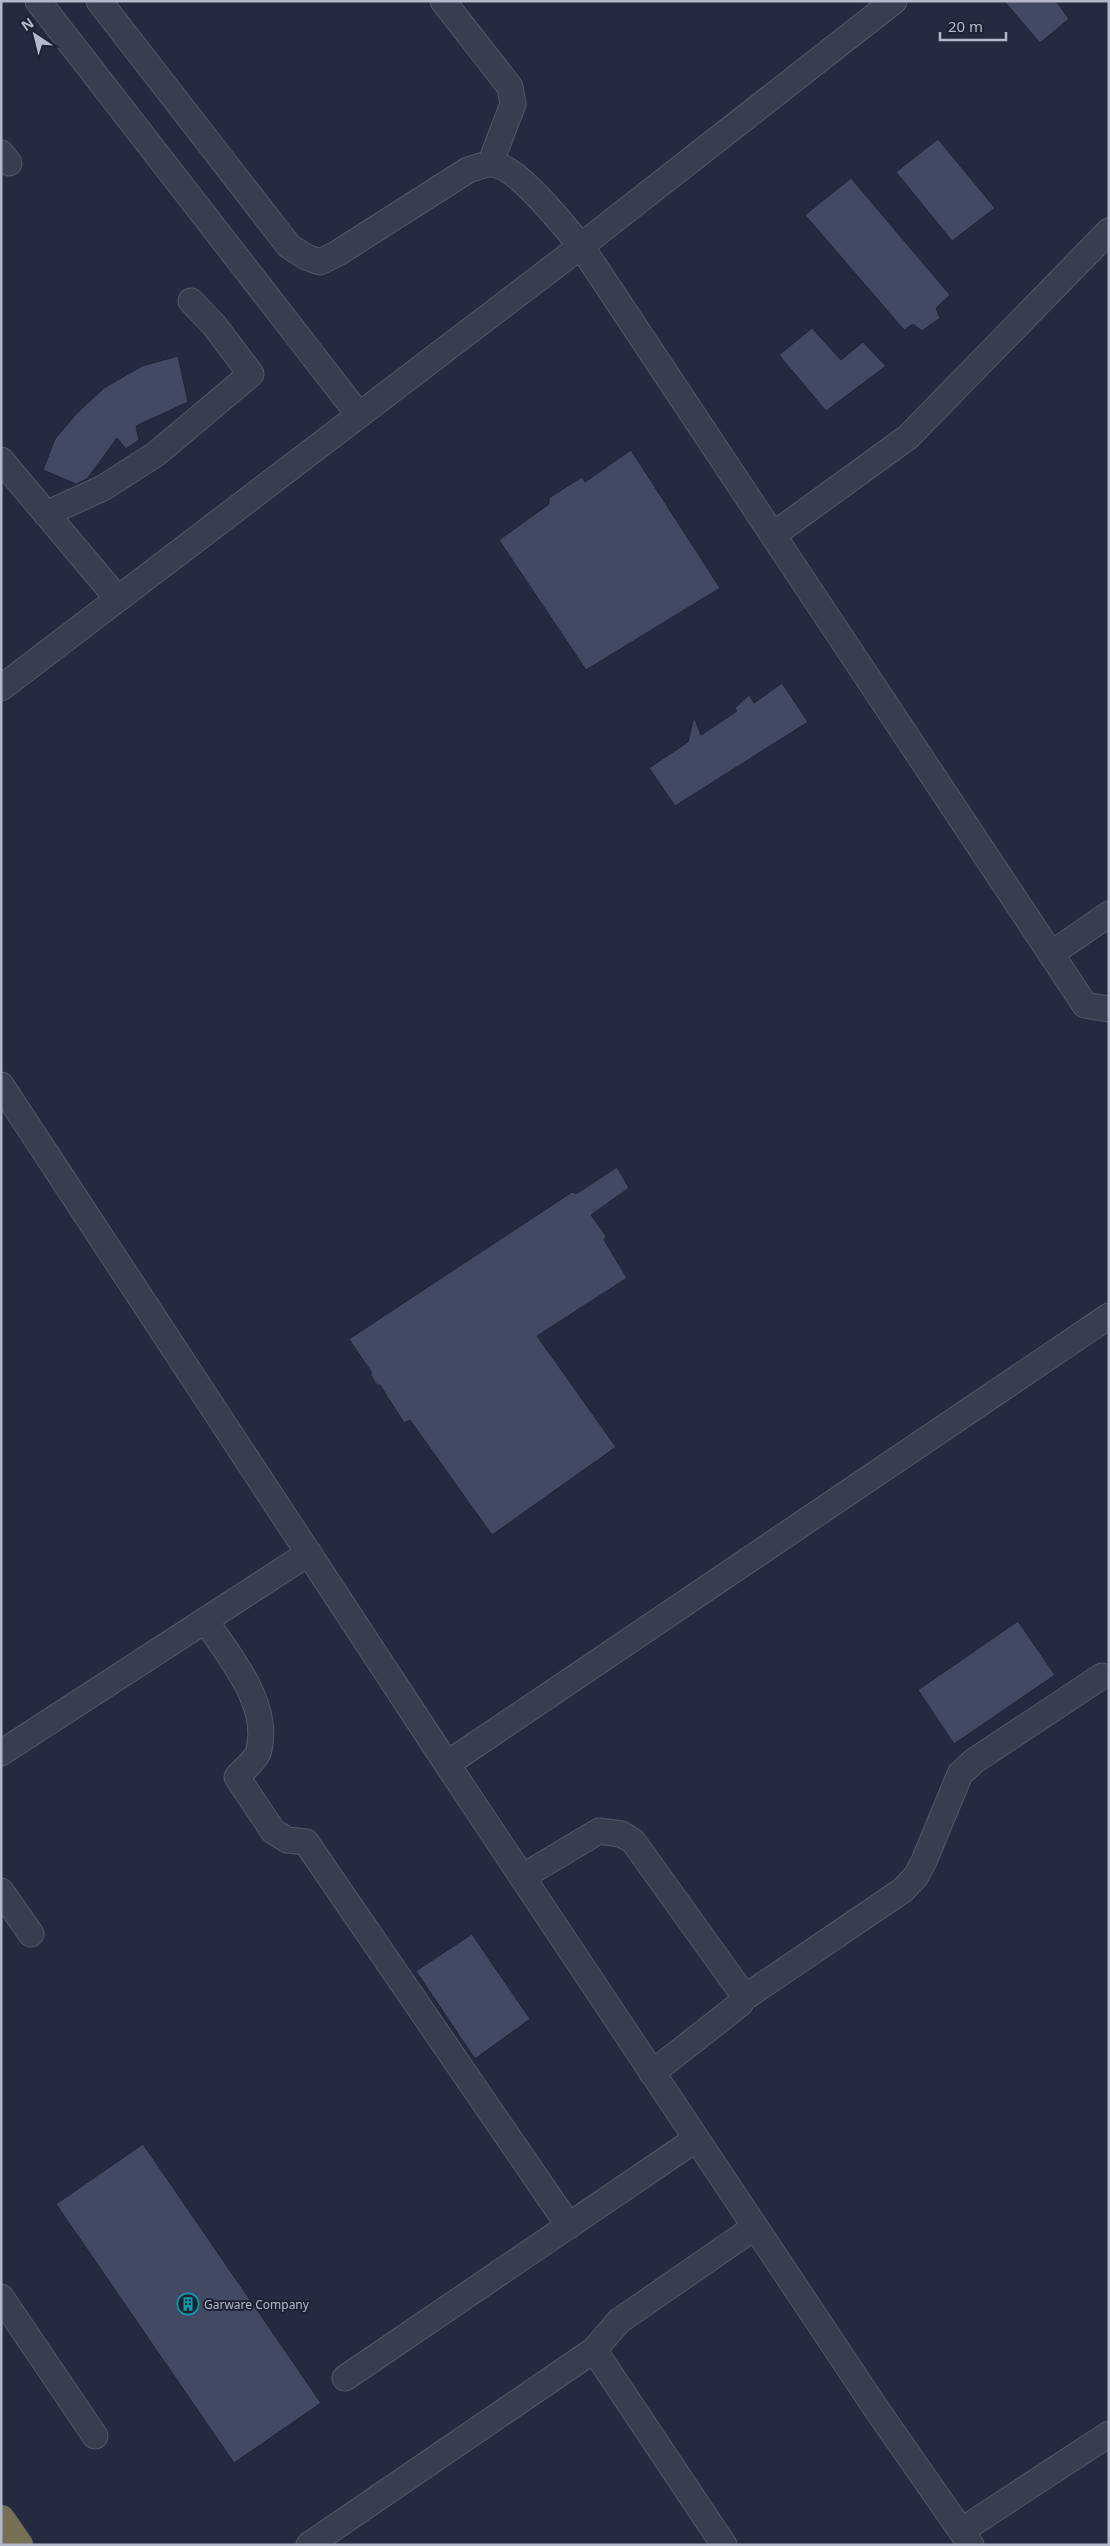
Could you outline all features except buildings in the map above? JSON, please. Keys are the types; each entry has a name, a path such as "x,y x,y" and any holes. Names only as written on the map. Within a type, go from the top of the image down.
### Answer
{"highway":[{"path":"1,2519 19,2545"}],"street":[{"path":"38,1 359,416"},
{"path":"98,1 289,246 306,257 320,262 338,253 468,170 490,164 508,168 531,190 581,246 1085,1005 1109,1009"},
{"path":"443,1 510,87 513,104 490,164"},
{"path":"1,688 581,246 894,1"},
{"path":"772,535 908,437 1109,231"},
{"path":"46,514 103,488 156,454 251,374 214,325 191,301"},
{"path":"1,460 118,599"},
{"path":"1051,954 1109,914"},
{"path":"5,1098 309,1553 875,2408 966,2538 1109,2434"},
{"path":"447,1764 1109,1316"},
{"path":"1,1753 309,1553"},
{"path":"206,1621 248,1687 261,1721 259,1752 237,1778 273,1831 287,1840 306,1842 569,2226"},
{"path":"652,2072 740,2004 744,1998 903,1890 916,1876 924,1860 960,1774 974,1761 1102,1676"},
{"path":"522,1877 599,1831 621,1834 632,1841 744,1998"},
{"path":"1,1891 32,1934"},
{"path":"345,2378 696,2139"},
{"path":"310,2545 594,2350 619,2321 755,2227"},
{"path":"1,2297 96,2436"},
{"path":"594,2350 724,2545"}],"place":[{"name":"Garware Company","path":"188,2304"}]}
